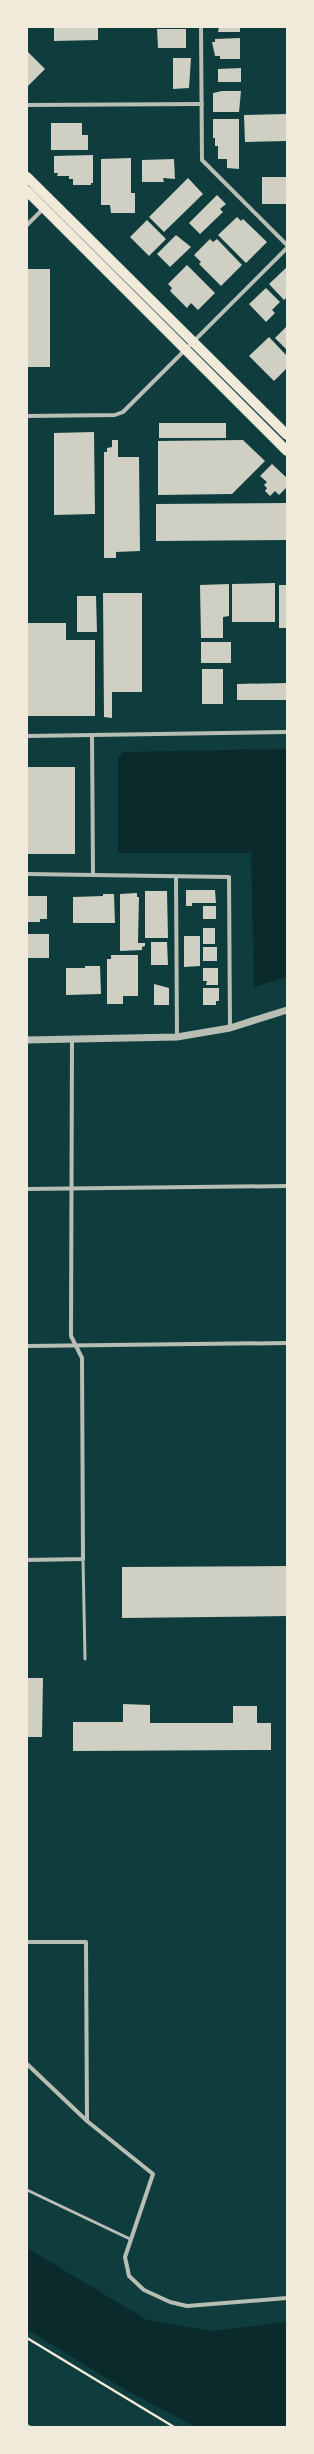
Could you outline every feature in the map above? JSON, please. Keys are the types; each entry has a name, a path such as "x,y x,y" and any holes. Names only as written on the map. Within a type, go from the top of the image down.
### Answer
{"main road":[{"path":"27,177 47,205"},
{"path":"27,191 47,205 190,346 287,436"},
{"path":"190,346 287,451"}],"street":[{"path":"201,27 202,160 287,245"},
{"path":"27,105 202,104"},
{"path":"27,225 47,205"},
{"path":"27,416 115,415 123,412 287,248"},
{"path":"27,736 287,732"},
{"path":"92,735 93,874"},
{"path":"27,874 93,874 107,877 229,877 230,1028"},
{"path":"176,877 177,1037"},
{"path":"27,1040 177,1037 230,1028 287,1010"},
{"path":"27,1560 83,1559 82,1358 71,1336 72,1039"},
{"path":"27,1189 287,1186"},
{"path":"27,1346 287,1343"},
{"path":"27,1942 86,1942 87,2121"},
{"path":"27,2064 87,2121 153,2174 125,2257 129,2276 144,2290 170,2302 187,2306 287,2298"}],"lane":[{"path":"83,1559 85,1659"},
{"path":"27,2190 130,2239"}],"path":[{"path":"27,2338 174,2427"}],"water":[{"path":"287,749 287,977 254,987 251,853 118,853 118,758 123,752"},
{"path":"27,2248 147,2320 211,2331 287,2322 287,2427 196,2427 127,2391 27,2329"}],"building":[{"path":"54,27 98,27 98,40 54,41"},
{"path":"219,27 240,27 240,32 218,32"},
{"path":"157,29 186,29 186,48 158,48"},
{"path":"240,38 240,59 220,59 220,56 215,56 212,42 215,42 215,39"},
{"path":"27,51 45,69 27,87"},
{"path":"173,58 191,58 189,88 173,89"},
{"path":"241,68 241,82 218,82 218,69"},
{"path":"222,91 241,91 239,112 213,112 213,93"},
{"path":"287,114 287,141 245,142 244,115"},
{"path":"213,119 239,119 239,169 227,168 227,159 218,159 218,146 215,146 215,138 213,138"},
{"path":"51,123 82,123 82,135 88,135 88,150 51,150"},
{"path":"93,155 93,183 91,183 91,185 73,185 73,179 69,179 69,176 57,176 58,173 54,173 54,156"},
{"path":"131,158 131,193 135,193 135,213 111,213 110,205 101,205 101,159"},
{"path":"174,159 175,179 163,178 164,182 142,182 142,160"},
{"path":"262,177 287,177 287,204 262,204"},
{"path":"188,178 203,194 164,232 149,217"},
{"path":"217,195 226,204 220,209 223,212 200,234 189,223"},
{"path":"237,217 241,221 243,219 267,242 246,263 218,235"},
{"path":"147,220 166,239 149,256 130,237"},
{"path":"176,235 191,247 170,267 157,254"},
{"path":"210,239 213,242 217,239 242,265 221,286 199,264 201,262 194,255"},
{"path":"187,265 215,293 198,310 191,303 187,308 170,291 172,288 168,284"},
{"path":"287,267 287,297 284,300 269,284"},
{"path":"27,269 50,269 50,367 27,367"},
{"path":"266,288 280,302 272,310 275,313 266,322 249,304"},
{"path":"287,326 287,350 275,338"},
{"path":"269,337 287,356 287,368 274,381 249,356"},
{"path":"159,423 226,423 226,438 159,438"},
{"path":"94,432 95,514 54,515 54,433"},
{"path":"112,440 118,440 118,457 139,457 140,551 116,552 116,558 104,558 104,452 107,452 107,448 112,447"},
{"path":"243,440 265,461 232,494 158,495 158,441"},
{"path":"272,464 287,478 287,487 279,495 275,491 270,496 265,491 267,488 264,485 267,482 260,476"},
{"path":"287,503 287,540 156,541 156,504"},
{"path":"275,583 275,622 232,622 232,584"},
{"path":"229,584 229,616 223,617 223,638 201,638 200,585"},
{"path":"279,585 287,585 287,628 279,628"},
{"path":"103,593 142,593 142,692 112,692 112,718 104,717"},
{"path":"77,596 96,596 97,632 77,632"},
{"path":"27,623 66,623 66,640 95,640 95,716 27,716"},
{"path":"201,642 231,642 231,663 201,663"},
{"path":"202,669 223,669 223,704 202,704"},
{"path":"287,683 287,700 237,700 237,684"},
{"path":"27,767 75,767 75,854 27,854"},
{"path":"186,890 215,890 216,903 192,903 192,906 186,906"},
{"path":"145,891 167,891 168,938 145,938"},
{"path":"137,893 137,897 139,897 138,943 145,943 145,946 142,947 142,950 120,951 120,894"},
{"path":"103,894 114,894 115,923 73,923 73,897 103,896"},
{"path":"27,896 47,896 47,919 40,919 40,922 27,922"},
{"path":"203,906 216,906 216,919 203,919"},
{"path":"203,928 215,928 215,944 203,944"},
{"path":"27,934 49,934 49,958 27,958"},
{"path":"184,936 200,936 200,966 184,967"},
{"path":"151,942 167,942 168,965 151,965"},
{"path":"203,947 217,947 217,961 203,961"},
{"path":"111,955 138,955 138,996 123,996 123,1004 107,1004 107,959 111,959"},
{"path":"85,966 100,966 101,994 66,995 66,968 85,968"},
{"path":"203,968 218,968 218,985 206,985 207,981 203,981"},
{"path":"154,984 169,988 169,1005 154,1005"},
{"path":"203,988 219,988 219,1001 216,1001 216,1005 203,1005"},
{"path":"287,1566 287,1616 122,1618 122,1567"},
{"path":"27,1678 43,1678 42,1737 27,1737"},
{"path":"123,1704 150,1705 150,1723 233,1723 233,1706 257,1706 257,1723 271,1723 271,1750 73,1751 73,1722 123,1722"}]}
